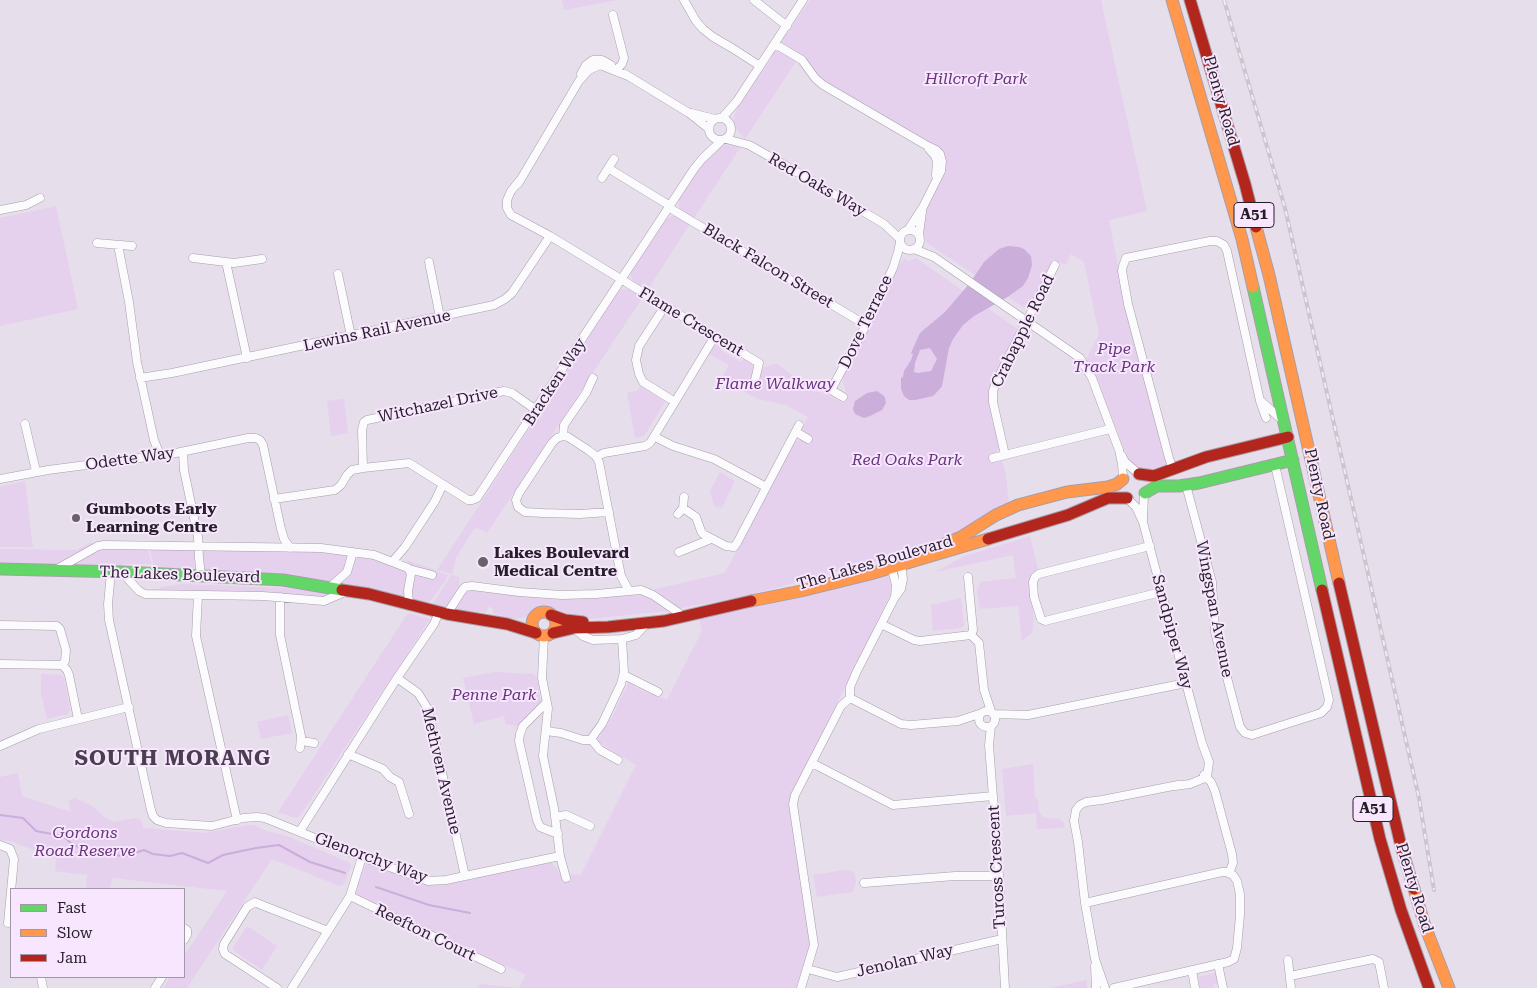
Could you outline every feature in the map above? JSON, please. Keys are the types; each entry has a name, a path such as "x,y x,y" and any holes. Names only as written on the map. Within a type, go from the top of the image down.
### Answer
{"main road":[{"name":"Plenty Road","path":"1172,0 1242,239 1380,839 1401,910 1429,988"},
{"name":"Plenty Road","path":"1190,0 1246,184 1277,308 1369,716 1401,846 1425,926 1449,988"},
{"path":"1306,434 1214,455 1154,476 1130,474 1123,479 1120,487 1123,495 1127,498 1139,499 1157,486 1186,485 1311,456"},
{"path":"1173,469 1184,479 1186,485"},
{"path":"1139,474 1146,480 1147,489 1145,494"},
{"name":"The Lakes Boulevard","path":"895,563 961,538 987,520 1018,505 1067,492 1108,487 1117,484 1123,479"},
{"name":"The Lakes Boulevard","path":"0,577 198,575 262,578 349,590 439,612 507,624 544,634 574,628 608,627 683,617 736,604 803,584 895,563 1003,534 1079,512 1108,498 1127,498"},
{"path":"987,520 990,531 996,534 1003,534"},
{"name":"The Lakes Boulevard","path":"0,569 111,575 128,579 307,584"},
{"name":"The Lakes Boulevard","path":"551,615 565,620 588,622 712,609"},
{"path":"541,613 551,615 556,622 555,630 544,634 534,630 532,623 535,617 541,613"},
{"name":"The Lakes Boulevard","path":"507,624 535,617"}],"street":[{"path":"684,0 703,29 760,66"},
{"path":"754,0 787,26"},
{"path":"709,131 710,123 719,118 737,101 803,0"},
{"path":"614,15 619,42 616,69 689,113 709,131 714,139 723,140 731,133 730,126 737,101"},
{"path":"775,44 802,60 815,78 824,85 940,154 940,166 923,207 907,230 902,233 900,241 903,247 934,257 1056,342 1077,362 1095,389 1125,462 1139,474"},
{"name":"Flame Crescent","path":"616,69 596,66 578,80 520,180 508,196 507,208 516,219 550,236 715,336 764,363 755,380"},
{"path":"689,113 719,118 730,126"},
{"name":"Red Oaks Way","path":"730,126 750,145 884,224 907,230"},
{"name":"Bracken Way","path":"363,468 409,462 468,500 477,498 702,159 709,131"},
{"name":"Red Oaks Way","path":"723,140 750,145"},
{"name":"Bracken Way","path":"702,159 723,140"},
{"path":"602,178 614,159"},
{"name":"Black Falcon Street","path":"608,168 866,325"},
{"path":"0,210 26,205 40,198"},
{"path":"911,250 918,246 923,207"},
{"name":"Red Oaks Way","path":"884,224 900,241"},
{"path":"907,230 914,230 934,257"},
{"name":"Lewins Rail Avenue","path":"141,380 489,307 505,299 516,287 550,236"},
{"name":"Dove Terrace","path":"842,397 831,390 866,325 893,268 900,241"},
{"path":"1173,469 1133,327 1124,285 1123,266 1126,258 1210,241 1220,242 1224,245 1227,251 1260,401 1266,418"},
{"path":"97,243 132,246"},
{"path":"118,245 129,302 134,349 157,456"},
{"name":"Dove Terrace","path":"893,268 911,250"},
{"path":"193,258 239,263 262,259"},
{"path":"226,262 247,358"},
{"path":"428,262 440,318"},
{"name":"Crabapple Road","path":"1005,455 993,402 993,390 1054,265"},
{"path":"338,274 351,336"},
{"path":"665,306 639,346 636,352 636,360 643,382 675,402"},
{"path":"598,459 614,452 650,443 715,336"},
{"path":"563,436 564,426 594,378"},
{"name":"Witchazel Drive","path":"363,468 362,430 364,422 372,418 504,391 512,393 536,410"},
{"path":"1260,401 1284,421"},
{"path":"25,424 36,472"},
{"path":"684,497 681,511 696,516 700,532 730,548 735,546 797,428 808,439"},
{"path":"993,458 1110,429"},
{"path":"609,512 580,514 525,512 518,507 516,500 557,438 563,436 572,439 598,459 609,512 622,576 629,591"},
{"path":"655,437 673,446 714,459 766,487"},
{"name":"Odette Way","path":"0,479 36,472 157,456 256,438 263,445 274,499"},
{"path":"1119,450 1123,479"},
{"path":"180,452 199,546 198,575"},
{"name":"Wingspan Avenue","path":"1186,485 1212,582 1215,632 1240,727 1246,733 1252,735 1322,713 1327,708 1328,700 1274,465"},
{"path":"290,548 280,529 274,499 335,490 352,470 363,468"},
{"path":"397,563 405,547 446,486"},
{"name":"Sandpiper Way","path":"1143,522 1145,494"},
{"name":"Sandpiper Way","path":"1127,498 1136,507 1143,522 1150,546 1202,743 1209,762 1205,775"},
{"path":"271,547 278,542 280,529"},
{"path":"679,552 711,539"},
{"name":"The Lakes Boulevard","path":"53,571 101,545 199,546 320,548 353,552 374,555 409,569 432,575"},
{"path":"1150,546 1039,574 1032,582 1034,597 1041,619 1046,620 1161,592"},
{"path":"330,587 347,572 353,552"},
{"path":"801,988 814,945 793,804 795,795 841,706 850,698 850,687 903,584 903,574 895,563"},
{"path":"409,569 412,574 408,591 409,604"},
{"path":"0,746 39,729 129,708 109,620 108,604 111,575"},
{"path":"618,592 622,576"},
{"path":"968,577 973,630 971,635"},
{"name":"The Lakes Boulevard","path":"128,579 139,591 145,594 280,597 324,601 349,590"},
{"path":"439,612 465,587 472,586 542,594 578,595 645,590 679,613"},
{"path":"198,595 196,636 237,820"},
{"path":"280,597 280,635 301,744 314,743"},
{"name":"Glenorchy Way","path":"300,831 439,612"},
{"name":"The Lakes Boulevard","path":"574,628 582,636 593,640 622,639 636,635 647,623"},
{"path":"881,624 914,640 971,635 980,643 984,690 981,713 978,720 987,725"},
{"path":"0,625 57,626 60,629 66,650 62,665"},
{"path":"544,634 542,678 548,708 543,756 558,834 560,856 566,878"},
{"path":"546,731 561,733 583,740 591,739 602,724 622,684 624,675 622,639"},
{"path":"0,664 62,665 68,670 70,675 78,719"},
{"path":"624,675 658,692"},
{"name":"Methven Avenue","path":"397,678 418,693 428,708 465,876"},
{"path":"958,721 986,710 992,713 1015,716 1028,715 1186,683"},
{"path":"984,690 995,718 987,725"},
{"path":"850,698 901,724 911,725 958,721 987,725 1015,716"},
{"path":"546,703 523,726 519,741 537,820 540,827 558,834"},
{"name":"Glenorchy Way","path":"129,708 154,816 157,820 166,823 212,826 237,820 257,817 265,818 428,881 446,880 560,856"},
{"name":"Tuross Crescent","path":"987,725 999,876 1005,988"},
{"path":"591,739 600,750 618,760"},
{"path":"348,754 383,769 390,777 399,782 409,814"},
{"path":"812,763 893,805 993,796"},
{"path":"1096,988 1095,959 1085,903 1078,842 1077,812 1102,800 1190,784 1205,775 1215,791 1232,854 1229,873"},
{"path":"555,817 566,815 590,826"},
{"path":"0,846 10,849 14,859 10,888"},
{"path":"292,988 350,896 362,857"},
{"path":"1085,903 1222,872 1229,873 1235,878 1238,886 1240,929 1234,959 1114,988"},
{"path":"864,882 955,876 999,876"},
{"path":"6,924 10,892"},
{"name":"Reefton Court","path":"350,896 500,969"},
{"path":"277,988 225,954 223,949 224,944 247,907 255,902 328,931"},
{"name":"Jenolan Way","path":"808,969 837,977 1002,939"},
{"path":"1290,976 1373,958 1379,962 1384,988"},
{"path":"1095,959 1105,988"},
{"path":"1288,960 1291,988"},
{"path":"1218,964 1223,988"},
{"path":"1192,970 1195,988"}],"green space":[{"path":"562,0 618,0 564,10"},
{"name":"Hillcroft Park","path":"810,0 1101,0 1147,211 1109,220 1127,313 1166,459 1166,466 1153,472 1138,469 1129,462 1095,373 1086,359 1099,334 1084,262 1071,254 1066,265 1053,259 1029,311 927,243 922,229 925,210 944,170 946,160 944,156 818,78 805,58 784,46 782,42 783,36 788,33"},
{"path":"780,51 797,60 745,139 737,130 734,122 737,107 772,58 772,54"},
{"path":"729,143 742,145 694,218 680,209 679,199 708,155 719,146"},
{"path":"56,206 78,309 0,326 0,218"},
{"path":"676,216 690,224 647,291 634,283 631,273 666,220"},
{"name":"Red Oaks Park","path":"906,258 908,261 916,258 1019,330 993,381 1000,446 992,455 1002,459 1009,504 947,539 938,539 910,552 738,598 677,608 652,590 725,573 792,445 810,436 802,429 808,417 786,405 758,399 721,379 729,365 709,354 712,348 721,344 723,346 721,350 741,362 744,358 753,364 755,372 751,386 756,387 763,368 776,363 816,392 821,392 843,403 847,396 842,378 895,272"},
{"path":"628,289 643,297 487,533 477,528 473,530 456,558 452,574 437,570 619,291"},
{"path":"641,386 665,402 644,436 635,438 627,393 636,391"},
{"path":"344,399 348,433 331,436 327,401"},
{"path":"720,472 735,481 722,508 714,506 710,491"},
{"path":"25,481 33,547 0,547 0,487"},
{"path":"1030,536 1038,569 1032,573 1029,583 1034,619 1032,633 1022,641 1018,606 980,609 977,592 980,582 1016,578 1013,555 935,572 962,557"},
{"path":"92,542 92,546 57,565 0,565 0,549 76,550"},
{"path":"147,548 152,564 123,564 122,569 71,566 100,549"},
{"path":"152,548 195,550 194,567 190,571 170,571 154,566 150,551"},
{"path":"203,549 315,551 347,555 348,557 345,570 332,581 329,581 205,571 202,564"},
{"path":"361,556 373,558 404,569 408,573 404,596 342,583 354,560"},
{"path":"407,560 448,575 428,604 413,599 411,589 415,573 431,579 434,573 411,565"},
{"path":"451,575 459,577 460,588 447,606 442,608 432,605"},
{"path":"884,575 888,576 893,589 790,802 810,940 810,949 796,988 519,988 526,975 356,893 356,888 366,864 374,864 429,884 445,885 549,861 558,869 559,874 581,875 636,765 597,741 613,715 629,682 635,687 667,700 702,631 699,617"},
{"path":"182,584 283,588 334,593 326,598 154,591 154,589 160,589 160,587"},
{"path":"469,589 503,594 638,593 647,595 668,611 588,619 572,618 545,610 523,618 509,619 493,613 493,608 488,607 487,612 454,610 465,591"},
{"path":"961,598 964,625 961,628 933,631 931,605"},
{"path":"408,613 430,619 300,816 295,818 278,812"},
{"name":"Penne Park","path":"495,672 534,674 537,679 541,702 520,727 506,724 504,716 474,724 463,678"},
{"path":"41,674 61,675 64,678 70,709 68,714 47,719 41,693"},
{"path":"288,715 292,733 261,739 257,722"},
{"path":"1033,764 1035,798 1038,800 1039,812 1044,818 1059,819 1064,823 1065,828 1037,829 1036,813 1006,816 1002,769"},
{"name":"Gordons Road Reserve","path":"18,773 22,796 71,812 68,801 75,798 92,806 113,822 136,818 142,821 143,828 205,833 253,825 287,836 350,863 351,866 344,884 339,886 272,859 187,988 163,988 169,978 185,978 185,954 227,891 112,878 110,888 86,888 87,875 55,871 56,859 11,841 0,840 0,777"},
{"path":"845,870 852,871 855,875 856,882 853,892 817,897 813,875"},
{"path":"247,926 277,946 262,970 234,951 233,948"},
{"path":"1216,973 1218,983 1213,984 1214,988 1200,988 1198,977"},
{"path":"1087,980 1087,988 1051,988"},
{"path":"480,984 519,988 478,988"}],"shaded area":[{"path":"1008,246 1019,247 1031,256 1032,265 1028,278 1023,286 974,316 963,325 949,348 942,386 938,391 933,396 909,400 904,396 901,389 901,378 911,360 913,354 911,353 920,333 945,312 969,284 984,262 999,249","holes":["930,348 937,359 931,371 914,372 920,350"]},
{"path":"877,391 885,398 886,403 882,410 864,418 855,414 853,409 855,401 867,393"}],"waterway":[{"path":"0,815 23,818 36,831 63,836 73,845 86,849 96,848 110,855 125,856 144,850 153,854 170,856 182,853 208,863 223,855 279,845 310,862 345,873"},
{"path":"376,887 429,905 470,913"}],"railway":[{"path":"1224,0 1285,208 1419,798 1434,890"}],"traffic: fast":[{"path":"1253,287 1322,590"},
{"path":"1145,493 1157,486 1179,486 1199,483 1293,460"},
{"path":"0,569 123,572 283,580 342,590"}],"traffic: slow":[{"path":"1172,0 1242,239 1253,287"},
{"path":"1256,227 1269,275 1339,583"},
{"path":"935,548 961,537 996,515 1018,505 1067,492 1108,487 1117,484 1123,479"},
{"path":"751,601 870,574 988,539"},
{"path":"544,612 549,613 555,619 556,624 555,629 549,635 544,636 539,635 533,629 532,624 533,619 539,613 544,612"},
{"path":"1414,889 1425,926 1449,988"}],"traffic: jam":[{"path":"1190,0 1256,227"},
{"path":"1139,474 1154,476 1206,457 1288,437"},
{"path":"988,539 1068,515 1108,498 1127,498"},
{"path":"1339,583 1401,846 1414,889"},
{"path":"342,590 369,594 447,614 507,624 536,633"},
{"path":"1322,590 1380,839 1401,910 1429,988"},
{"path":"553,633 574,628 608,627 664,621 751,601"},
{"path":"551,615 565,620 583,622"}],"place":[{"name":"Gumboots Early Learning Centre","path":"76,518"},
{"name":"Lakes Boulevard Medical Centre","path":"483,562"}],"district":[{"name":"SOUTH MORANG","path":"173,759"}],"park label":[{"name":"Pipe Track Park","path":"1114,358"},
{"name":"Flame Walkway","path":"775,384"}]}
